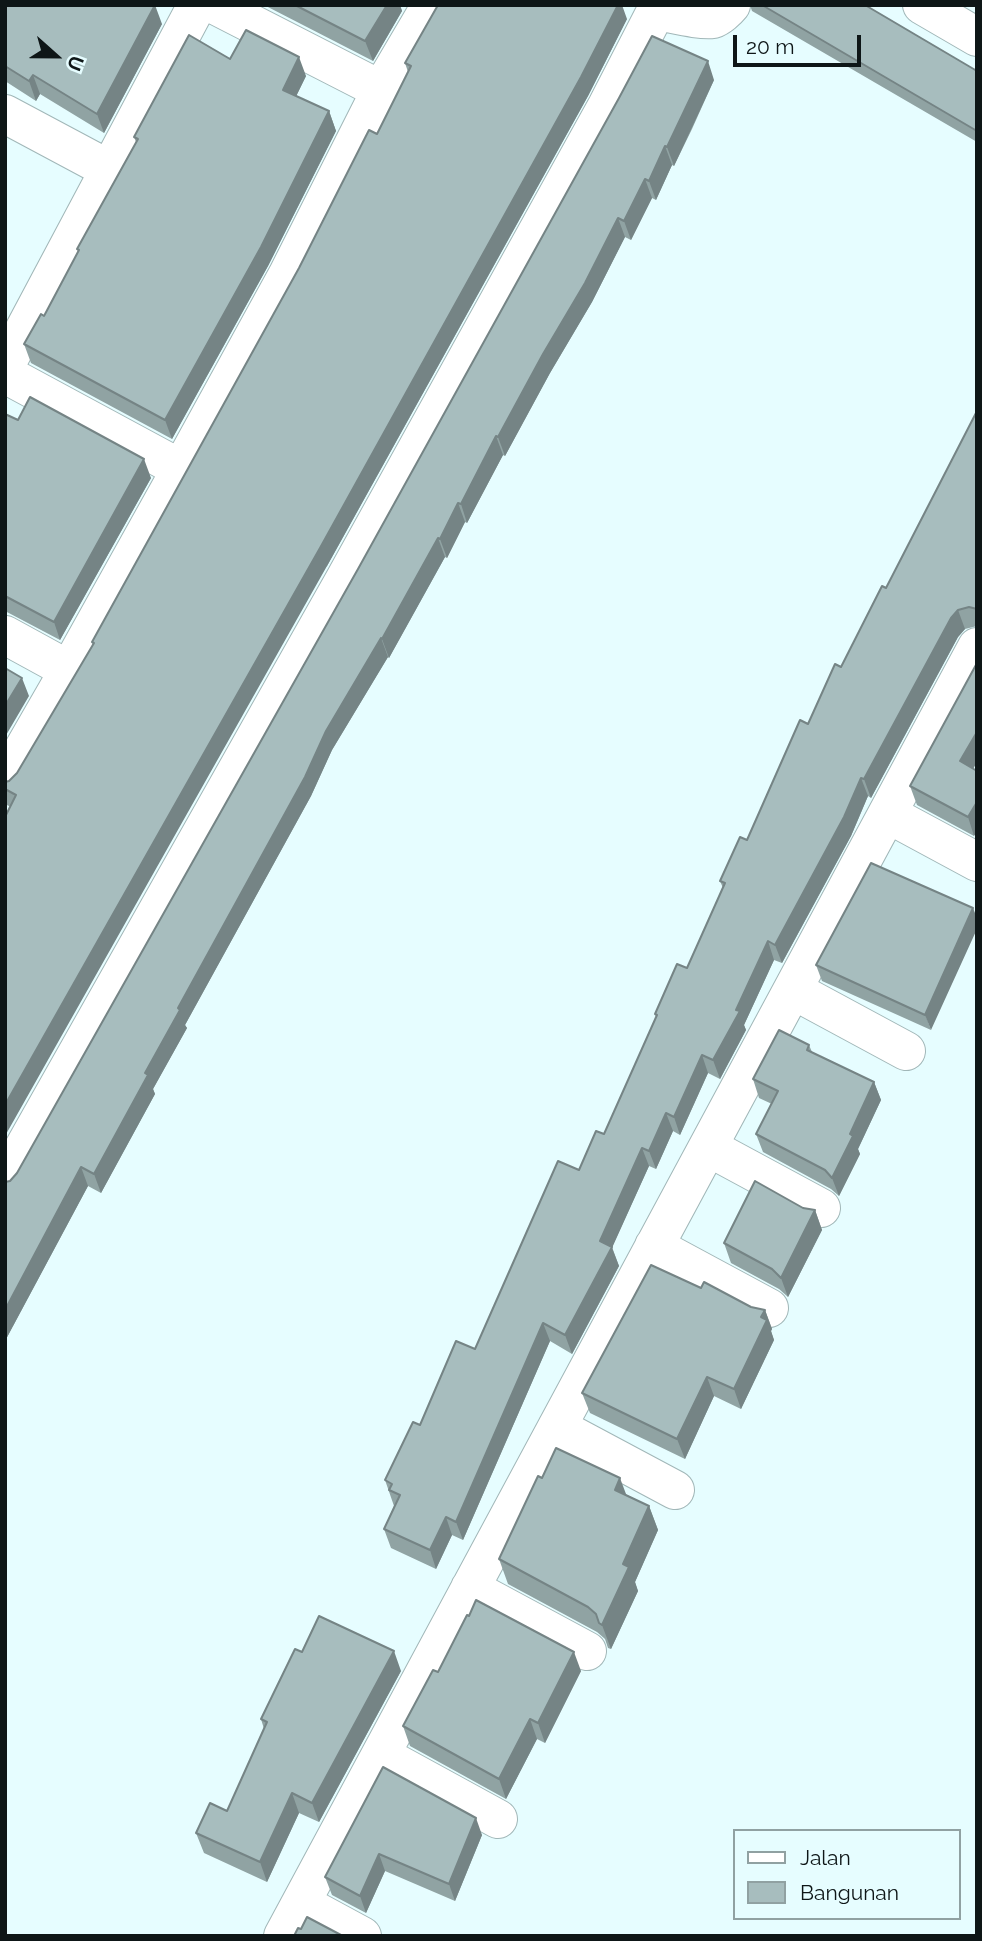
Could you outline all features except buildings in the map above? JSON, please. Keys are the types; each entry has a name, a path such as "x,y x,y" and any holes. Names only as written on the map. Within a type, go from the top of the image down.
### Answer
{"street":[{"path":"5,366 197,5"},
{"path":"215,5 381,90"},
{"path":"5,781 287,276 381,90 431,5"},
{"path":"5,1181 607,106 653,7 695,18 714,19 731,5"},
{"path":"922,5 977,37"},
{"path":"5,114 110,170"},
{"path":"5,374 181,469"},
{"path":"5,635 69,670"},
{"path":"283,1936 977,647"},
{"path":"888,814 977,862"},
{"path":"793,990 906,1051"},
{"path":"708,1147 821,1208"},
{"path":"654,1246 769,1308"},
{"path":"557,1427 675,1490"},
{"path":"470,1588 587,1651"},
{"path":"381,1755 498,1819"},
{"path":"301,1903 362,1936"}]}
